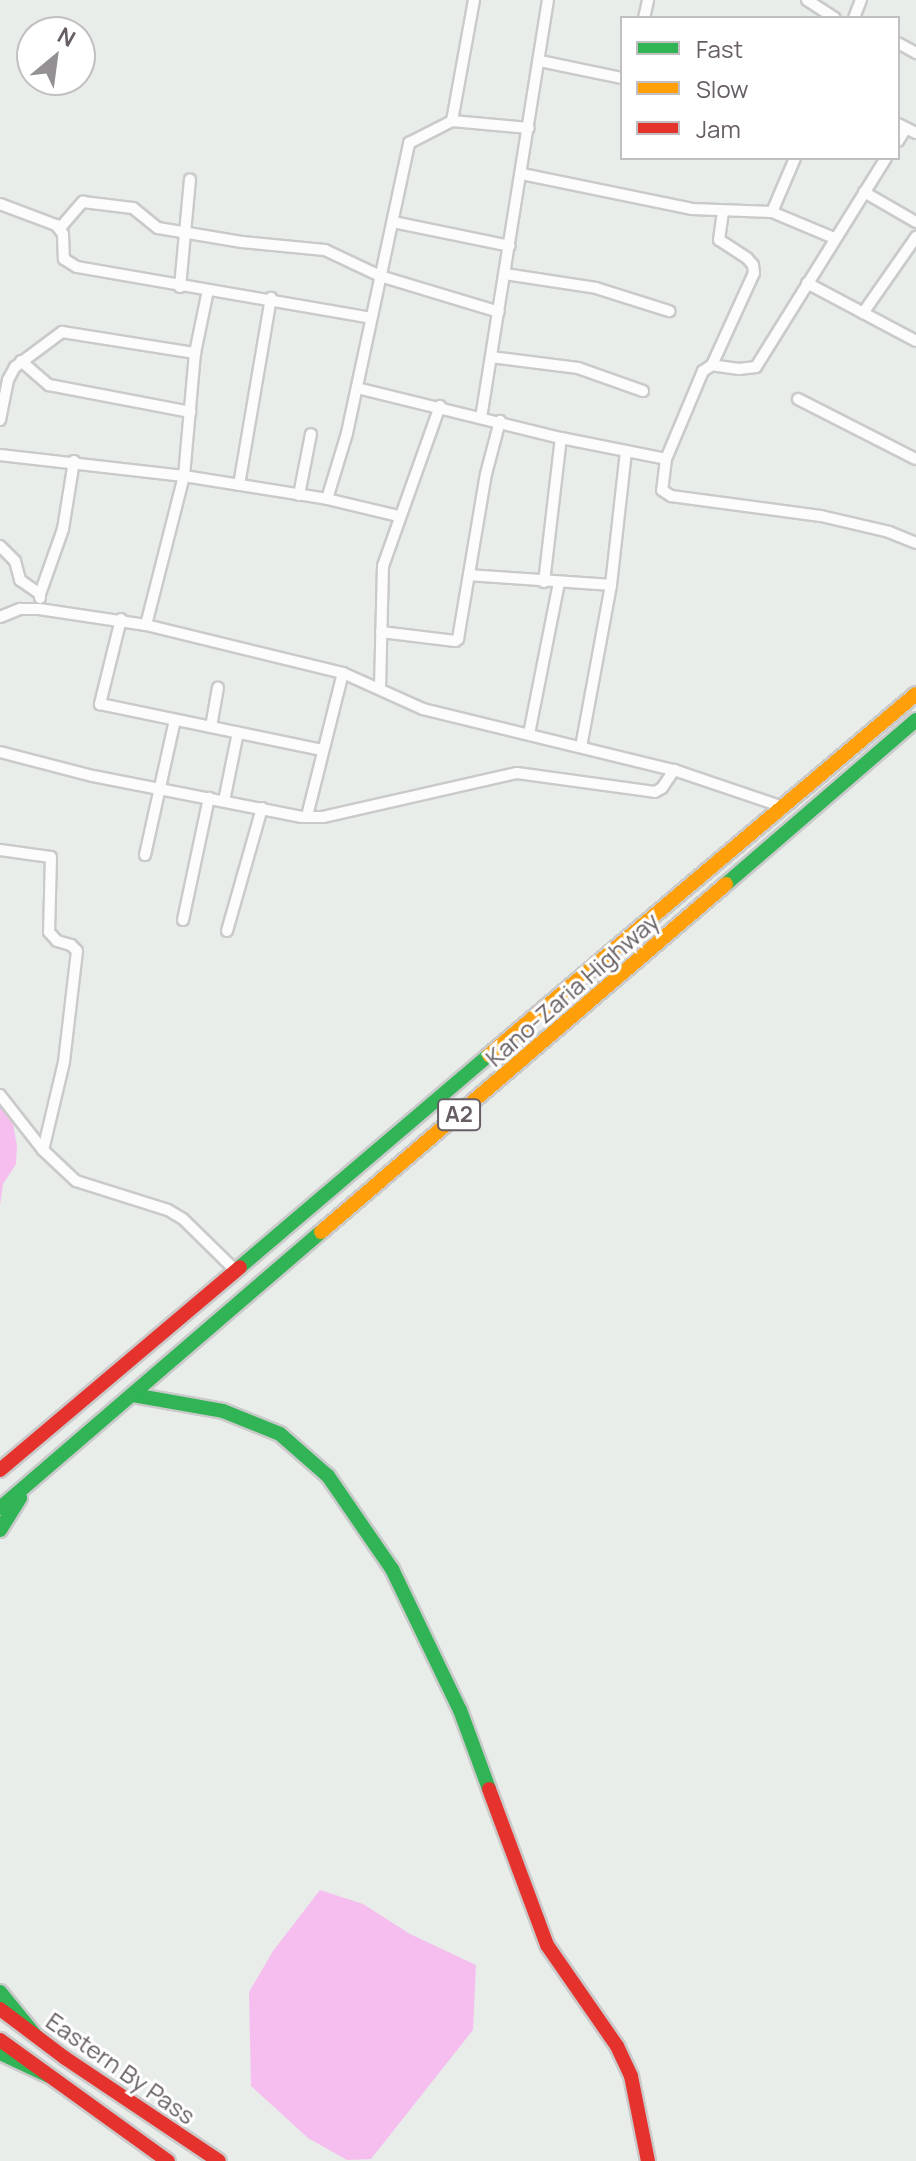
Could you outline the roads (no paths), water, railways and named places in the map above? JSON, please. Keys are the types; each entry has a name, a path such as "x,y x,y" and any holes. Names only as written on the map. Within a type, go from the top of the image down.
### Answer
{"main road":[{"name":"Kano-Zaria Highway","path":"2,1467 916,694"},
{"name":"Kano-Zaria Highway","path":"0,1508 916,720"},
{"path":"133,1395 223,1411 280,1434 328,1476 392,1569 460,1710 547,1945 617,2046 631,2076 648,2161"},
{"path":"0,1530 29,1483"},
{"path":"0,1992 35,2035"},
{"name":"Eastern By Pass","path":"0,2009 219,2161"},
{"name":"Eastern By Pass","path":"0,2040 168,2161"},
{"path":"0,2053 49,2076"}],"street":[{"path":"452,121 474,0"},
{"path":"481,418 548,0"},
{"path":"807,0 832,16"},
{"path":"540,61 620,78"},
{"path":"327,499 357,388 409,143 452,121 529,128"},
{"path":"772,212 794,160"},
{"path":"712,365 739,369 756,367 885,160"},
{"path":"522,174 692,209 772,212 834,238"},
{"path":"180,287 190,179"},
{"path":"864,192 916,222"},
{"path":"371,318 271,298 180,287 77,267 64,259 60,228 80,204 86,202 133,208 158,228 183,234 325,250 380,276 499,312"},
{"path":"0,204 60,228"},
{"path":"723,211 719,240 747,258 753,265 754,273 712,365 703,371 666,459 662,490 671,496 804,513 889,532 916,543"},
{"path":"393,222 510,246"},
{"path":"863,313 916,237"},
{"path":"505,274 596,288 669,311"},
{"path":"807,283 916,341"},
{"path":"146,625 184,476 195,353 208,290"},
{"path":"239,485 271,298"},
{"path":"0,420 8,380 21,361 62,332 195,353"},
{"path":"491,357 578,368 643,391"},
{"path":"21,361 49,385 190,412"},
{"path":"357,388 561,438 666,459"},
{"path":"798,399 916,459"},
{"path":"380,688 383,566 440,406"},
{"path":"381,632 455,641 460,635 500,421"},
{"path":"299,495 311,434"},
{"path":"544,582 561,438"},
{"path":"581,747 611,585 626,451"},
{"path":"0,455 74,461 184,476 327,499 399,516"},
{"path":"39,609 40,594 63,529 74,461"},
{"path":"0,546 15,561 20,580 40,594"},
{"path":"469,575 611,585"},
{"path":"529,734 559,583"},
{"path":"0,617 20,609 39,609 146,625 343,673 423,709 674,770 783,807"},
{"path":"121,619 100,704 323,750"},
{"path":"307,816 343,673"},
{"path":"211,727 218,688"},
{"path":"145,855 175,720"},
{"path":"224,801 238,732"},
{"path":"0,752 158,789 323,817 517,773 655,792 662,788 674,770"},
{"path":"183,920 209,798"},
{"path":"227,931 262,808"},
{"path":"0,850 51,857 49,932 57,941 71,945 77,951 64,1062 43,1150"},
{"path":"0,1095 43,1150 87,1186 168,1210 183,1219 235,1270"}]}
